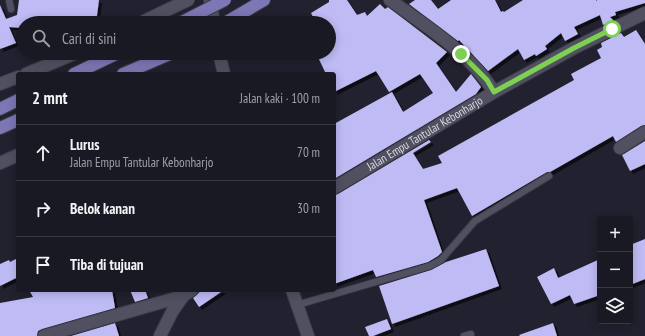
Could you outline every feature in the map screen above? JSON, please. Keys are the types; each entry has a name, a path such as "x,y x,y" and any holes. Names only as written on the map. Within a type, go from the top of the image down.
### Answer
{"highway":[{"path":"194,16 225,0"},
{"path":"237,16 264,0"},
{"path":"78,72 103,60"},
{"path":"128,72 156,60"},
{"path":"0,109 16,101"},
{"path":"0,128 16,121"}],"street":[{"path":"155,16 188,0"},
{"path":"210,0 213,16"},
{"path":"390,0 429,28 460,53 487,80 494,92"},
{"name":"Jalan Empu Tantular Kebonharjo","path":"336,187 494,92 574,48 645,13"},
{"path":"31,72 59,60"},
{"path":"220,60 223,72"},
{"path":"0,84 16,78"},
{"path":"620,148 645,132"},
{"path":"0,163 16,156"},
{"path":"293,292 308,336"},
{"path":"44,336 187,293"},
{"path":"160,336 172,312 187,293"}],"lane":[{"path":"9,0 11,9"},
{"path":"297,305 430,266 440,260 475,221 549,176"},
{"path":"464,336 470,334"}],"building":[{"path":"19,0 99,0 97,16 16,16 16,28 9,27 16,43 0,49 0,5 6,19 17,15"},
{"path":"329,0 347,0 357,15 365,12 367,16 380,4 385,9 388,7 447,52 436,63 456,92 471,74 481,87 476,94 336,178 336,123 392,92 403,112 433,93 420,74 389,92 376,71 336,91 336,72 325,72 319,60 336,60 336,16 312,16 311,13 329,2"},
{"path":"415,0 431,0 438,9 451,0 495,0 501,12 504,12 523,0 645,0 645,3 615,12 616,15 610,17 613,20 603,25 600,15 574,27 578,34 565,41 561,33 545,46 547,49 536,56 535,54 524,60 518,49 488,71 459,40 458,41 409,4"},
{"path":"636,30 645,44 645,125 616,142 613,136 550,172 547,172 472,216 457,188 424,200 442,252 438,256 428,262 376,277 373,270 336,283 336,194 429,140 431,142 413,153 423,169 442,163 438,156 574,80 571,74 601,58 597,50 602,47 601,43 621,33 624,37"},
{"path":"645,141 645,164 630,171 622,155"},
{"path":"645,239 645,279 633,284 633,252 633,244"},
{"path":"486,249 499,286 392,324 379,286 431,270 446,262"},
{"path":"16,259 16,278 0,286 0,264 9,260 10,262"},
{"path":"597,260 597,296 574,304 570,295 551,304 537,277 554,268 558,278"},
{"path":"30,292 112,292 115,308 42,329 38,331 37,336 0,336 0,303 33,297"},
{"path":"131,292 146,292 148,298 135,302"},
{"path":"200,292 221,292 199,307 193,298"},
{"path":"387,319 391,329 373,336 369,336 365,327"},
{"path":"115,323 119,336 71,336"},
{"path":"553,323 557,336 519,335"}],"route":[{"path":"461,54 487,80 494,92 612,29"}]}
